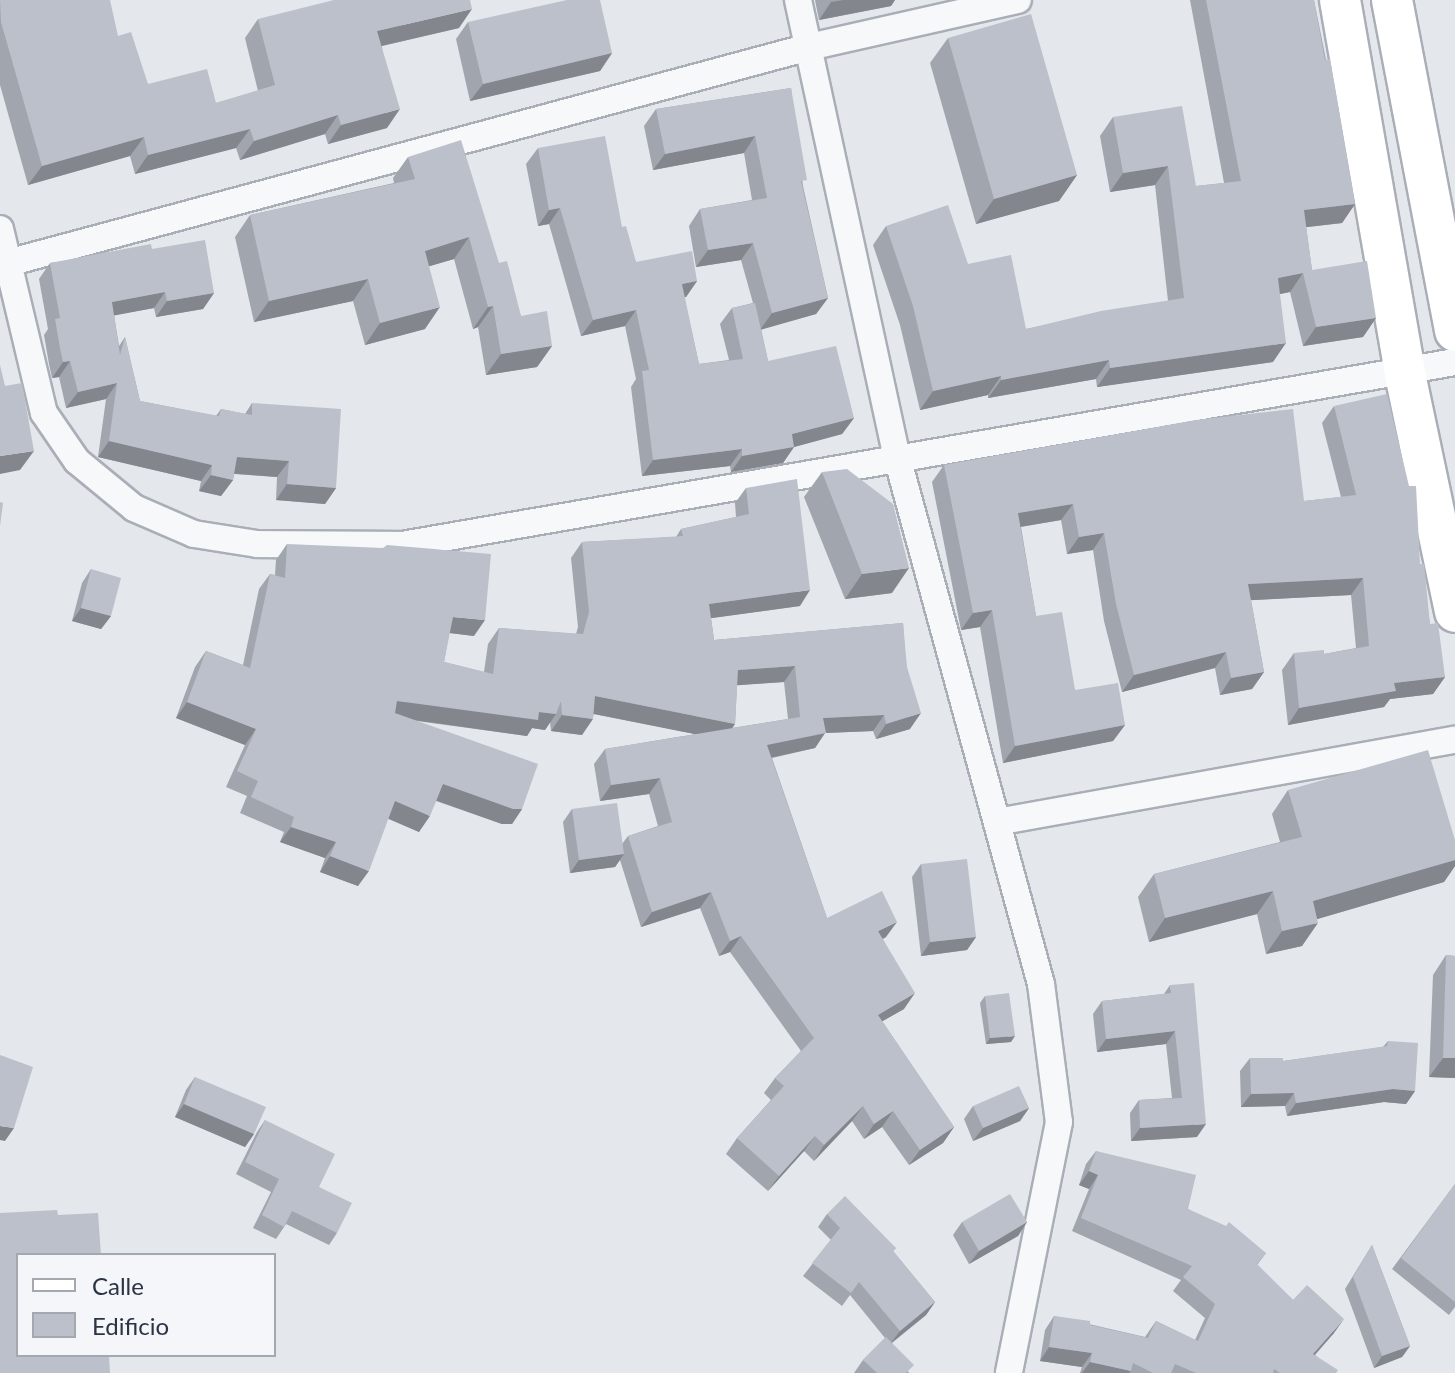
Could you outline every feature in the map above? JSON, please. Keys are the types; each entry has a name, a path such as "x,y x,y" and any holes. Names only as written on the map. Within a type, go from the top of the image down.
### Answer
{"main road":[{"path":"1340,0 1405,374 1455,612"},
{"path":"1392,0 1451,283 1455,331"}],"street":[{"path":"798,0 897,457 1041,984 1059,1122 1009,1373"},
{"path":"4,264 809,47 1018,0"},
{"path":"0,229 4,264 44,413 77,461 134,508 194,534 257,544 402,545 897,457 1405,374 1455,362"},
{"path":"997,822 1455,740"}],"building":[{"path":"0,0 110,0 118,36 131,32 148,84 207,69 216,103 275,85 258,19 334,0 470,0 472,9 377,31 400,109 341,125 338,115 254,141 250,129 148,155 144,137 42,166 1,22"},
{"path":"567,0 600,0 612,53 483,84 468,22"},
{"path":"1206,0 1314,0 1325,60 1330,59 1355,204 1304,210 1312,270 1367,261 1376,318 1316,327 1303,273 1278,278 1286,343 1110,368 1109,360 1001,380 1001,376 933,391 913,306 886,226 948,205 968,264 1011,255 1026,329 1101,311 1184,298 1168,166 1123,173 1113,117 1182,106 1196,186 1241,181"},
{"path":"1031,14 1077,175 994,199 948,38"},
{"path":"791,88 807,180 801,181 828,298 772,313 753,243 708,250 700,209 767,198 755,136 665,154 656,109"},
{"path":"605,136 622,227 626,226 636,262 692,251 697,281 682,284 699,364 743,359 732,308 755,303 768,361 836,346 854,418 792,434 794,447 742,456 742,449 653,460 642,371 649,370 636,310 593,320 560,208 549,210 538,148"},
{"path":"461,140 499,263 507,261 521,316 547,311 552,346 501,354 493,306 488,307 469,237 425,251 440,307 380,323 368,279 269,301 250,215 415,179 408,157"},
{"path":"205,240 214,293 167,301 165,292 112,302 120,355 125,337 140,401 219,416 221,409 252,415 252,403 341,409 336,488 287,484 289,461 237,457 233,480 211,475 212,465 109,441 117,383 78,392 70,361 63,362 55,319 60,318 50,263 151,244 152,249"},
{"path":"0,365 5,386 22,383 34,451 0,456"},
{"path":"1387,394 1409,486 1416,486 1420,564 1424,564 1430,624 1438,623 1445,677 1394,683 1396,691 1299,708 1294,653 1324,650 1324,654 1369,646 1363,578 1248,584 1264,672 1231,678 1226,652 1134,675 1116,604 1104,533 1079,537 1073,504 1018,513 1036,616 1062,612 1075,690 1118,683 1125,725 1015,746 992,610 973,613 944,465 1196,420 1293,409 1304,501 1356,495 1334,406"},
{"path":"847,469 893,504 909,568 862,574 822,472"},
{"path":"797,479 810,590 709,604 714,640 903,623 907,667 921,713 886,724 884,715 823,718 826,733 767,745 827,918 882,891 897,922 878,931 915,993 878,1015 954,1127 920,1150 893,1111 874,1124 863,1106 824,1145 815,1136 779,1176 737,1138 784,1086 775,1078 814,1038 741,936 730,941 711,892 652,912 628,836 672,822 660,778 611,785 605,749 800,717 795,666 738,670 735,724 595,696 593,719 562,715 561,701 556,714 539,712 538,720 397,701 395,713 538,764 522,809 513,809 443,784 430,816 395,801 369,871 330,856 336,842 291,827 294,817 251,797 258,781 237,771 256,729 187,702 206,651 250,668 270,574 285,578 287,544 383,548 387,545 491,554 485,620 453,617 444,662 493,674 499,628 583,634 589,612 582,542 683,536 681,529 749,514 746,488"},
{"path":"91,569 121,578 111,616 81,608"},
{"path":"1428,750 1455,840 1455,860 1313,901 1318,923 1282,931 1273,891 1165,918 1154,874 1302,837 1288,790"},
{"path":"617,803 624,854 579,860 572,809"},
{"path":"967,859 976,937 930,942 921,864"},
{"path":"1446,955 1455,956 1455,1058 1443,1058"},
{"path":"1194,983 1206,1124 1140,1128 1139,1100 1182,1098 1175,1031 1106,1039 1102,1001 1171,993 1170,985"},
{"path":"1009,993 1015,1036 990,1038 985,996"},
{"path":"1388,1041 1418,1043 1415,1091 1393,1089 1296,1103 1294,1093 1251,1094 1250,1058 1283,1058 1283,1061 1387,1046"},
{"path":"0,1055 33,1067 14,1128 0,1126"},
{"path":"195,1077 266,1107 254,1134 184,1104"},
{"path":"1019,1086 1029,1108 983,1128 973,1106"},
{"path":"265,1120 335,1154 319,1187 352,1203 337,1233 292,1211 284,1227 262,1215 279,1179 245,1162"},
{"path":"1096,1151 1196,1175 1188,1209 1226,1226 1229,1222 1266,1253 1257,1264 1293,1300 1307,1285 1344,1319 1313,1354 1338,1370 1336,1373 1280,1373 1274,1369 1273,1373 1196,1373 1175,1364 1171,1373 1153,1373 1133,1363 1131,1371 1090,1362 1092,1353 1049,1347 1054,1316 1090,1321 1090,1325 1148,1338 1156,1321 1198,1341 1215,1304 1183,1277 1192,1266 1081,1218 1098,1175 1089,1171"},
{"path":"1455,1184 1455,1302 1401,1258"},
{"path":"1010,1194 1027,1222 979,1251 962,1222"},
{"path":"845,1196 896,1248 893,1251 935,1302 900,1331 859,1282 851,1293 812,1263 840,1228 827,1214"},
{"path":"57,1210 58,1215 98,1213 101,1253 16,1253 16,1357 109,1357 110,1373 0,1373 0,1213"},
{"path":"1372,1245 1410,1346 1382,1356 1353,1277"},
{"path":"886,1337 914,1365 906,1373 877,1373 863,1360"}]}
